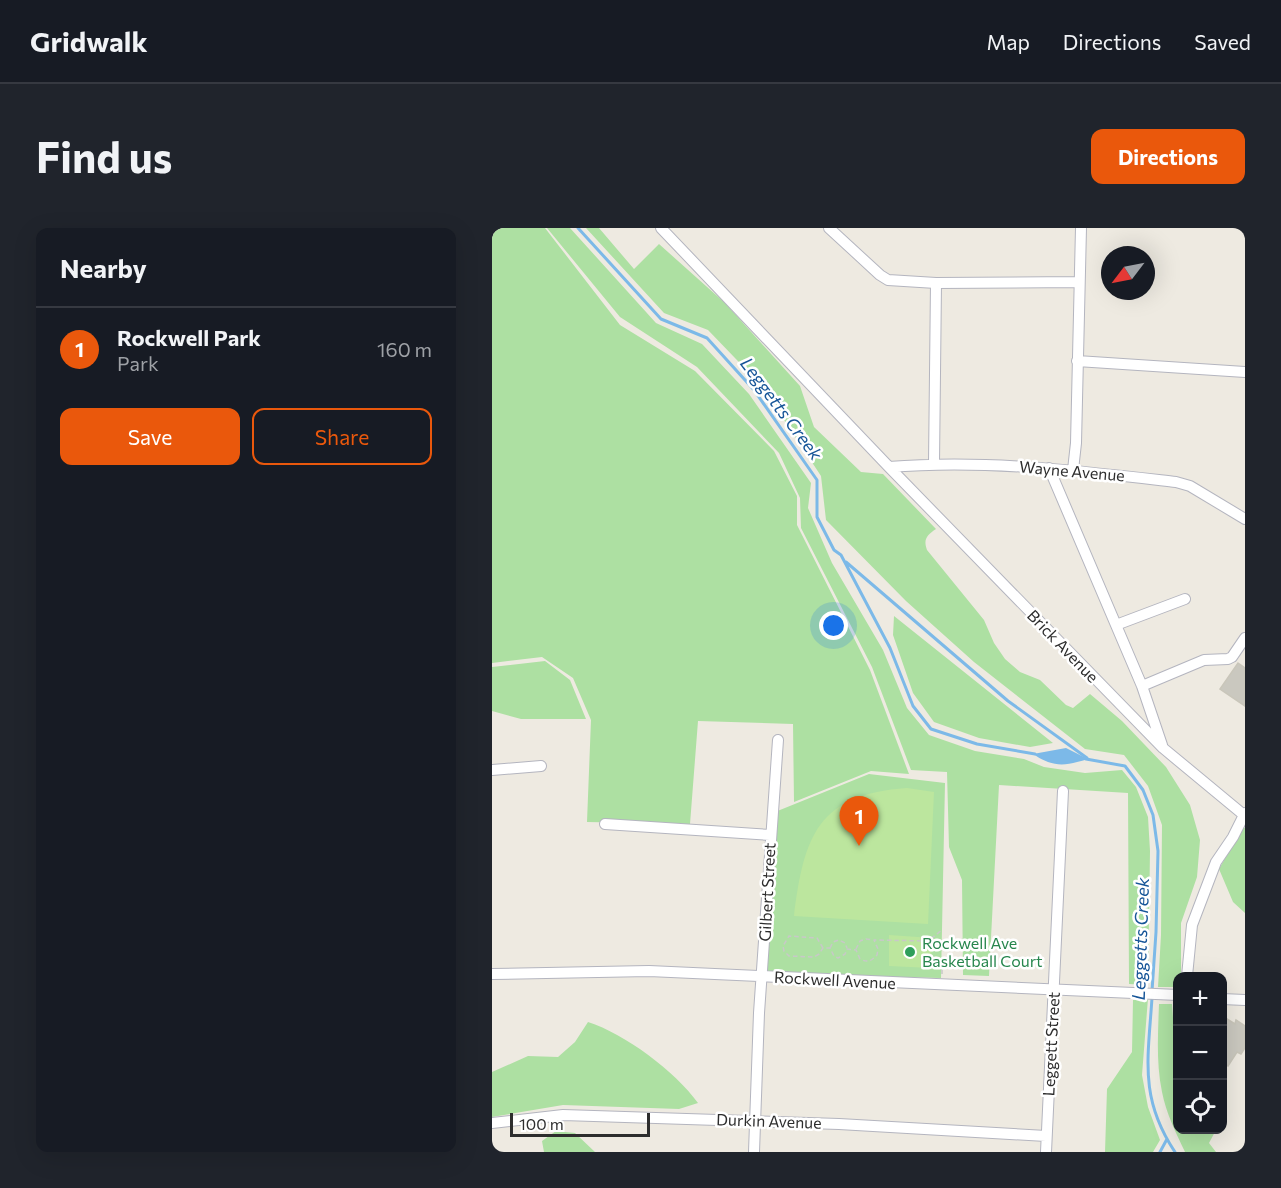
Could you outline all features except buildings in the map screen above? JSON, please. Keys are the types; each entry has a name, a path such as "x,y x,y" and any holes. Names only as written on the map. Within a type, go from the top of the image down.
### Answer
{"street":[{"path":"829,228 880,275 888,279 936,283 1078,282"},
{"path":"1073,470 1076,443 1081,228"},
{"name":"Brick Avenue","path":"664,229 889,467 1163,748 1244,815"},
{"path":"934,464 936,283"},
{"path":"1077,361 1245,372"},
{"name":"Wayne Avenue","path":"889,467 934,464 1049,468 1176,482 1190,486 1245,519"},
{"path":"1049,468 1142,686 1163,748"},
{"path":"1116,626 1185,599"},
{"path":"1142,686 1204,660 1228,659 1232,657 1245,638"},
{"name":"Gilbert Street","path":"754,1152 759,1013 778,740"},
{"path":"492,770 541,766"},
{"name":"Leggett Street","path":"1046,1152 1063,791"},
{"path":"1187,972 1192,925 1216,862 1233,837 1244,815"},
{"path":"605,824 770,835"},
{"name":"Rockwell Avenue","path":"492,974 649,971 1173,995"},
{"path":"1227,999 1245,1000"},
{"name":"Durkin Avenue","path":"492,1123 563,1115 839,1124 1046,1136"}],"path":[{"path":"874,940 878,949 877,955 871,961 866,962 860,959 856,950 860,941 866,939 928,941 942,930"},
{"path":"789,936 817,938 823,948 814,957 789,956 783,946 789,936"},
{"path":"839,940 845,943 847,949 845,954 838,958 834,956 830,948 833,942 839,940"},
{"path":"823,948 830,948"},
{"path":"847,949 856,950"}],"green space":[{"path":"492,228 545,228 620,325 695,371 774,451 797,496 797,525 870,670 909,774 871,771 794,802 793,724 698,721 690,824 587,822 591,720 573,678 542,657 492,663"},
{"path":"547,228 570,228 656,323 702,344 749,394 811,483 808,508 832,563 883,650 907,708 929,735 975,751 1024,759 1044,767 1085,773 1122,770 1136,787 1148,817 1150,851 1148,985 1129,984 1128,793 999,785 989,976 963,975 962,880 949,847 947,772 911,770 872,667 801,528 800,498 779,453 697,367 620,317"},
{"path":"586,228 599,228 634,269 659,244 725,303 800,386 814,427 861,472 883,474 936,529 927,538 925,543 927,550 984,620 994,643 1005,659 1020,672 1040,680 1066,705 1073,708 1090,694 1122,721 1166,767 1190,805 1200,840 1197,877 1181,923 1181,972 1173,972 1173,987 1158,987 1162,825 1148,786 1124,755 1085,749 974,662 906,601 826,520 821,476 761,385 708,330 664,313"},
{"path":"894,616 1053,743 1030,747 979,738 934,722 913,693 893,635"},
{"path":"545,661 570,680 586,719 521,719 492,711 492,667"},
{"path":"869,774 945,783 941,978 765,974 775,812"},
{"path":"907,788 934,792 928,924 794,916 803,863 821,824 835,810 853,799 877,792"},
{"path":"1243,827 1245,828 1245,913 1233,902 1219,869"},
{"name":"Rockwell Ave Basketball Court","path":"889,935 932,938 931,968 889,966"},
{"path":"1148,998 1142,1075 1148,1107 1160,1140 1153,1152 1105,1152 1107,1089 1132,1052 1133,1000"},
{"path":"1159,1004 1172,1004 1173,1125 1162,1092 1158,1048"},
{"path":"588,1022 618,1035 663,1066 698,1103 679,1109 563,1105 492,1117 492,1072 528,1056 558,1057 575,1042"},
{"path":"556,1131 575,1133 595,1152 544,1152 542,1141"},
{"path":"1177,1134 1214,1134 1209,1143 1216,1152 1185,1152"}],"water":[{"path":"1066,748 1088,759 1054,764 1033,754"}],"waterway":[{"name":"Leggetts Creek","path":"578,228 661,319 707,338 754,390 817,480 817,517 834,550 841,555 890,648 913,706 931,729 977,744 1035,754"},
{"name":"Leggetts Creek","path":"846,562 1008,701 1087,758"},
{"name":"Leggetts Creek","path":"1086,759 1125,766 1143,790 1153,815 1158,851 1152,991"},
{"name":"Leggetts Creek","path":"1152,998 1148,1078 1156,1114 1175,1152"},
{"name":"Leggetts Creek","path":"1160,1152 1167,1139"}],"place":[{"name":"Rockwell Park","path":"859,846"},
{"name":"Rockwell Ave Basketball Court","path":"910,952"}]}
